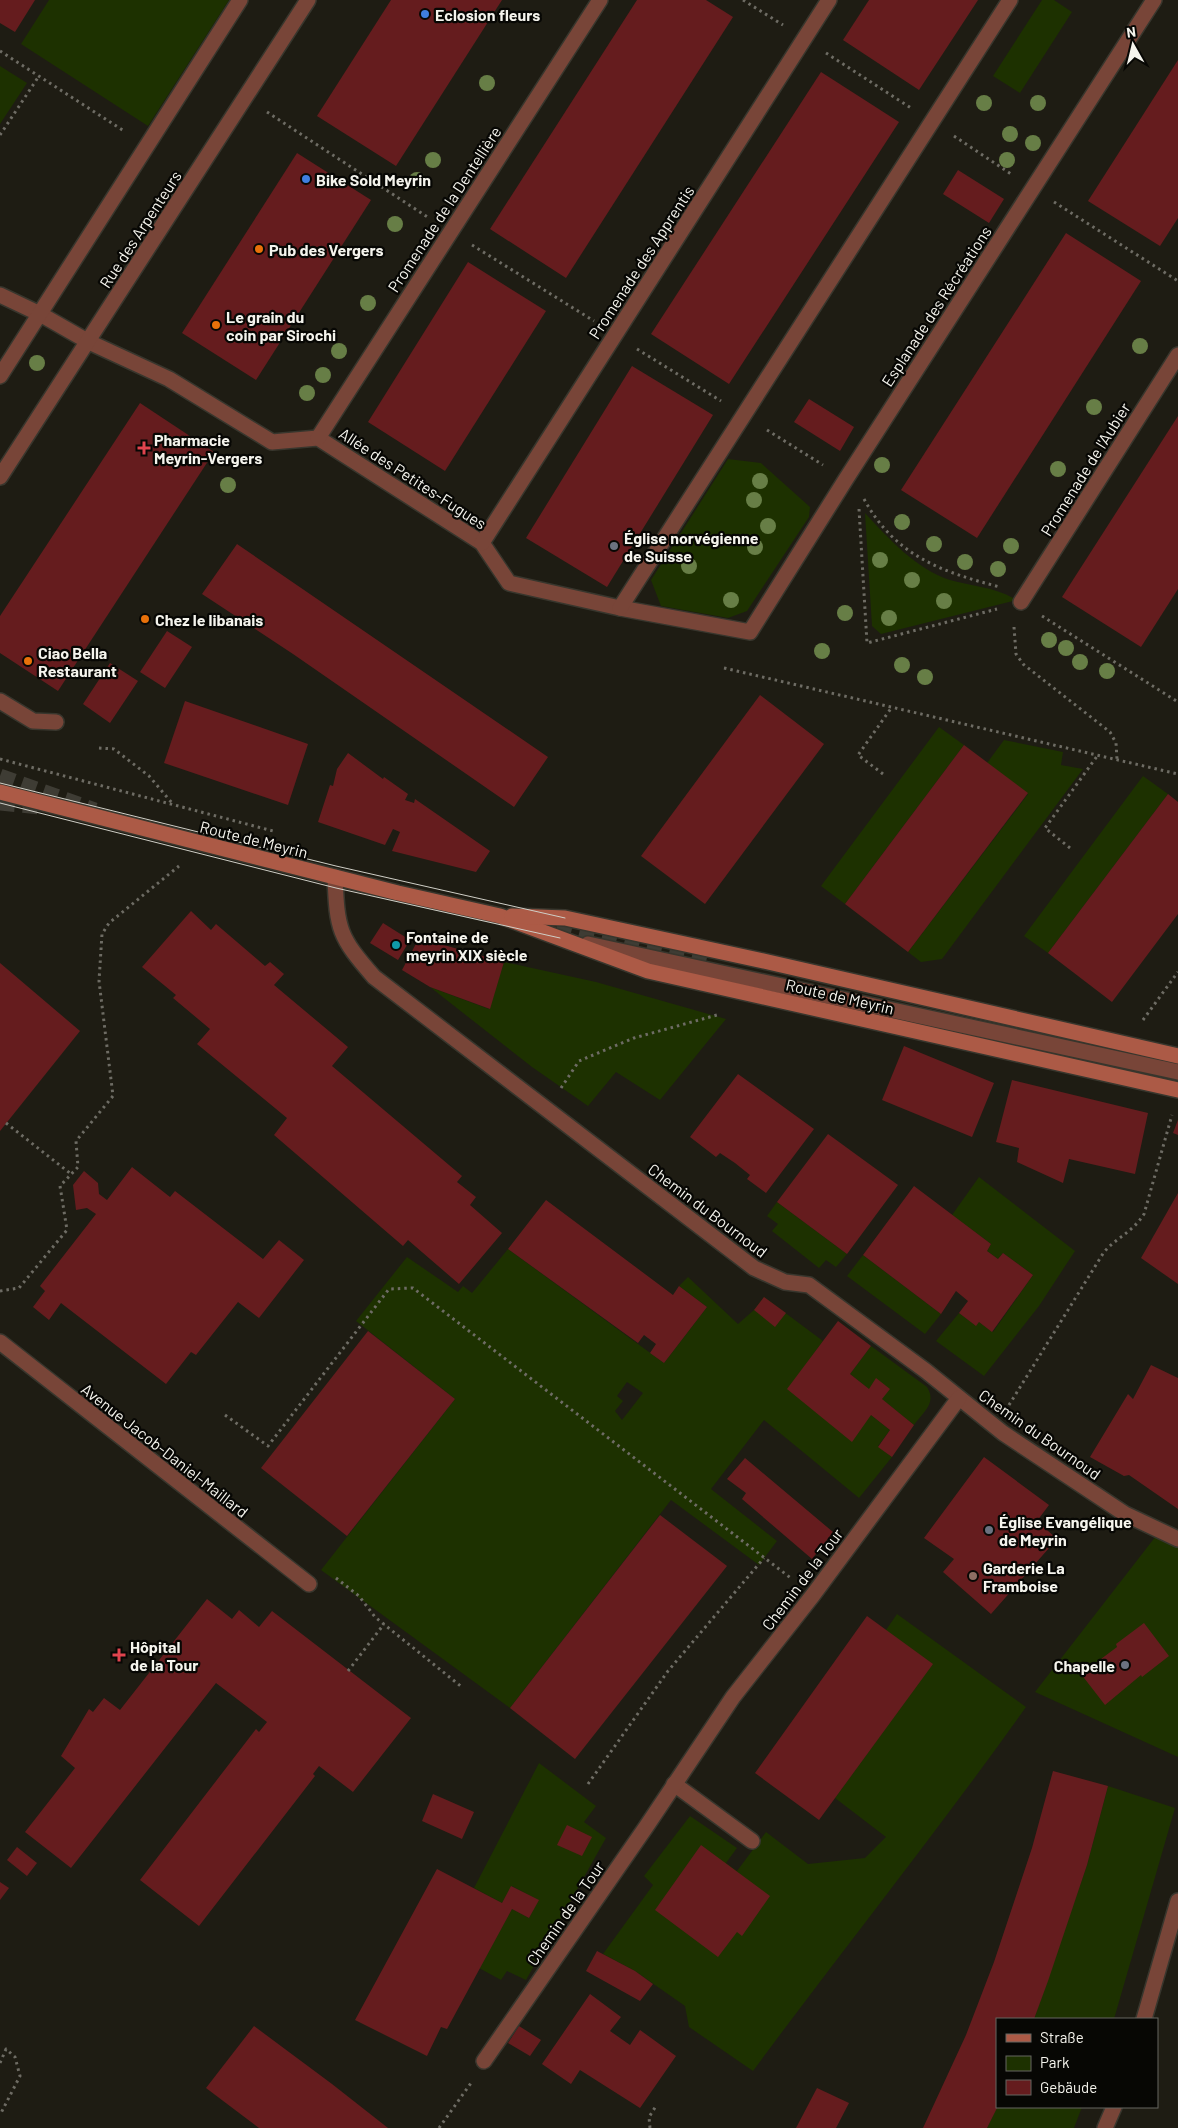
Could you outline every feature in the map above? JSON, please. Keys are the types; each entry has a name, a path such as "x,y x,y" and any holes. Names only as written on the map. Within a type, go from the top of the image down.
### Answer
{"street":[{"path":"0,376 240,0"},
{"name":"Rue des Arpenteurs","path":"0,477 308,0"},
{"name":"Promenade de la Dentellière","path":"318,438 600,0"},
{"name":"Promenade des Apprentis","path":"482,543 829,0"},
{"path":"620,608 1010,0"},
{"name":"Esplanade des Récréations","path":"750,632 852,483 1033,188 1154,0"},
{"name":"Allée des Petites-Fugues","path":"0,295 40,314 88,342 168,379 272,442 318,438 482,543 509,583 620,608 750,632"},
{"name":"Promenade de l'Aubier","path":"1021,602 1178,355"},
{"path":"0,701 33,721 56,722"},
{"name":"Route de Meyrin","path":"0,792 335,877 500,916 648,971 1178,1090"},
{"name":"Chemin du Bournoud","path":"335,877 337,919 342,935 350,949 374,977 754,1268 785,1282 808,1285 926,1371 1003,1433 1125,1514 1178,1540"},
{"name":"Route de Meyrin","path":"500,916 565,918 768,962 1178,1056"},
{"path":"560,938 1178,1072"},
{"name":"Avenue Jacob-Daniel-Maillard","path":"0,1342 309,1584"},
{"name":"Chemin de la Tour","path":"484,2061 733,1697 813,1595 959,1398"},
{"path":"674,1784 752,1842"},
{"path":"1144,2018 1178,1901"},
{"path":"1105,2128 1114,2108"}],"path":[{"path":"0,51 146,145"},
{"path":"846,66 896,99"},
{"path":"0,135 39,76"},
{"path":"244,98 450,232 615,335"},
{"path":"932,122 1178,281"},
{"path":"654,358 710,394"},
{"path":"744,416 852,483 872,514 884,528 900,544 917,556 936,568 956,576 1006,589 1021,602 1178,702"},
{"path":"852,483 867,643 1021,602"},
{"path":"1021,602 1014,628 1016,654 1023,664 1110,732 1116,743 1117,759"},
{"path":"724,668 1178,774"},
{"path":"883,774 858,755 892,707"},
{"path":"99,748 114,749 149,776 172,803"},
{"path":"1070,848 1045,828 1098,755"},
{"path":"0,759 172,803 278,833"},
{"path":"0,1291 19,1288 67,1230 60,1186 78,1166 76,1142 112,1096 99,981 102,934 109,923 179,866"},
{"path":"1140,1025 1178,972"},
{"path":"557,1092 579,1061 634,1038 718,1015"},
{"path":"1005,1412 1104,1252 1111,1244 1136,1226 1144,1214 1173,1110"},
{"path":"6,1124 71,1174"},
{"path":"226,1415 268,1446 388,1290 413,1288 813,1595"},
{"path":"588,1784 668,1671 764,1558"},
{"path":"336,1578 359,1596 384,1624 463,1688"},
{"path":"348,1670 384,1624"},
{"path":"0,2063 6,2049 15,2057 20,2076 0,2115"},
{"path":"439,2128 466,2092 484,2061"},
{"path":"650,2128 650,2117 656,2106"}],"green space":[{"path":"49,0 229,0 148,126 21,44"},
{"path":"1042,0 1054,0 1072,12 1020,93 993,76"},
{"path":"0,66 27,83 0,124"},
{"path":"728,459 761,463 810,507 809,517 747,611 728,618 661,606 651,580"},
{"path":"865,513 904,552 926,569 950,580 998,591 1013,598 1013,601 881,634 872,626"},
{"path":"939,727 964,745 845,904 821,886"},
{"path":"1004,740 1063,752 1061,765 1083,769 942,959 921,962 908,952 1028,794 987,763"},
{"path":"1143,776 1168,794 1048,953 1024,936"},
{"path":"504,962 596,982 726,1019 660,1100 616,1072 588,1106 532,1067 430,987 489,1009"},
{"path":"979,1177 1075,1251 1039,1306 984,1376 936,1341 959,1313 975,1325 979,1322 993,1332 1033,1275 1003,1253 998,1259 987,1251 991,1244 952,1215"},
{"path":"777,1202 847,1254 836,1267 826,1260 819,1268 772,1231 778,1224 767,1216"},
{"path":"508,1249 664,1363 707,1307 679,1286 688,1277 738,1324 754,1310 764,1297 823,1341 788,1389 871,1415 890,1430 878,1446 892,1457 859,1498 764,1420 711,1489 777,1541 759,1565 671,1500 510,1708 321,1570 455,1399 356,1321 407,1257 458,1292 463,1286 472,1293","holes":["627,1382 643,1393 622,1420 615,1411 623,1401 617,1396"]},
{"path":"863,1255 941,1314 925,1334 847,1276"},
{"path":"871,1346 927,1387 931,1398 930,1402 914,1425 850,1374"},
{"path":"1156,1536 1178,1548 1178,1757 1035,1692"},
{"path":"897,1614 1026,1707 959,1799 753,2071 689,2027 685,2006 635,1971 603,1954 653,1885 644,1876 690,1816 737,1848 726,1863 737,1871 766,1832 808,1864 865,1858 886,1837 835,1798 909,1696 886,1630"},
{"path":"539,1763 596,1806 584,1822 606,1838 526,1980 507,1971 501,1980 479,1968 512,1909 529,1918 538,1900 512,1886 502,1903 474,1888"},
{"path":"1108,1786 1175,1808 1114,2018 1034,2018 1087,1865"},
{"path":"997,2108 1082,2108 1074,2128 987,2128"}],"building":[{"path":"0,0 35,0 15,32 0,23"},
{"path":"391,0 502,0 396,166 317,116"},
{"path":"637,0 706,0 733,17 566,278 490,229"},
{"path":"869,0 978,0 919,90 843,40"},
{"path":"1178,60 1178,218 1160,246 1088,201"},
{"path":"821,72 899,122 729,384 651,334"},
{"path":"297,153 371,200 256,380 182,333"},
{"path":"958,170 1004,199 989,223 943,194"},
{"path":"1066,233 1141,281 977,538 901,490"},
{"path":"468,262 546,311 445,471 368,422"},
{"path":"632,366 713,415 607,587 526,538"},
{"path":"809,399 854,427 840,451 794,422"},
{"path":"140,403 214,452 58,691 0,653 0,616"},
{"path":"1178,416 1178,589 1141,647 1062,597"},
{"path":"237,544 548,757 514,807 293,654 202,594"},
{"path":"167,631 192,647 165,688 140,672"},
{"path":"110,663 138,681 110,723 83,704"},
{"path":"760,695 824,744 705,904 641,856"},
{"path":"185,701 308,744 288,805 164,763"},
{"path":"964,745 1028,793 908,952 845,904"},
{"path":"348,753 383,779 384,777 408,794 405,800 414,803 415,799 490,851 476,872 392,851 400,832 393,829 385,845 318,822 330,785 333,786 337,769"},
{"path":"1168,794 1178,802 1178,914 1112,1002 1048,953"},
{"path":"191,911 211,930 216,924 265,966 270,962 284,974 274,985 348,1047 332,1066 462,1176 457,1182 476,1197 470,1205 502,1233 459,1284 408,1240 403,1246 274,1135 287,1118 197,1044 210,1029 173,998 176,995 142,967"},
{"path":"383,923 410,940 398,960 370,943"},
{"path":"419,938 504,962 490,1009 430,987 402,970"},
{"path":"0,963 80,1031 0,1131"},
{"path":"904,1046 994,1083 972,1137 882,1100"},
{"path":"738,1074 814,1129 766,1193 747,1179 750,1175 735,1163 720,1153 716,1157 690,1137"},
{"path":"1012,1080 1148,1113 1135,1174 1069,1159 1063,1183 1017,1162 1019,1148 996,1142"},
{"path":"1178,1120 1178,1135 1173,1133"},
{"path":"828,1134 898,1185 847,1254 777,1202"},
{"path":"132,1167 170,1197 175,1191 263,1259 279,1240 304,1260 259,1318 238,1302 196,1355 191,1352 166,1384 61,1303 49,1320 33,1307 45,1291 40,1286 96,1214 87,1208 76,1210 73,1185 84,1171 98,1183 99,1194 107,1200"},
{"path":"914,1186 991,1244 987,1251 998,1259 1003,1253 1033,1275 992,1332 979,1322 976,1326 959,1313 968,1301 956,1291 941,1314 863,1255"},
{"path":"1178,1193 1178,1284 1141,1258"},
{"path":"546,1200 673,1295 679,1286 707,1307 664,1363 650,1353 656,1344 644,1335 638,1343 508,1249"},
{"path":"764,1297 786,1313 775,1327 754,1310"},
{"path":"838,1321 871,1346 850,1374 869,1389 876,1378 890,1389 882,1399 914,1425 892,1457 878,1447 890,1430 871,1415 852,1442 787,1389"},
{"path":"368,1331 455,1399 347,1536 261,1468"},
{"path":"1151,1365 1178,1378 1178,1509 1129,1475 1124,1476 1090,1457 1128,1394 1133,1399"},
{"name":"Église Evangélique de Meyrin","path":"984,1457 1049,1505 1037,1521 1057,1539 991,1614 943,1572 954,1559 924,1538"},
{"path":"745,1458 833,1532 812,1559 742,1499 746,1493 727,1479"},
{"path":"660,1515 727,1566 575,1759 510,1708"},
{"path":"207,1599 232,1619 239,1610 259,1627 272,1611 411,1718 353,1792 319,1766 313,1774 315,1776 199,1926 140,1880 256,1729 259,1732 267,1722 216,1683 71,1868 25,1832 75,1768 61,1756 89,1709 93,1712 104,1698 120,1710"},
{"path":"867,1616 933,1664 819,1820 755,1773"},
{"name":"Chapelle","path":"1144,1623 1169,1656 1142,1677 1141,1675 1105,1705 1081,1674 1117,1647 1116,1644"},
{"path":"1053,1771 1108,1786 1087,1865 1034,2018 996,2018 997,2108 987,2128 923,2128 966,2035 994,1962 1032,1848"},
{"path":"433,1794 474,1812 462,1839 422,1821"},
{"path":"567,1825 592,1837 582,1856 557,1845"},
{"path":"701,1845 770,1896 742,1936 737,1932 718,1957 655,1910"},
{"path":"17,1847 37,1863 27,1876 7,1860"},
{"path":"437,1869 502,1903 511,1886 539,1900 529,1918 512,1909 447,2029 441,2027 427,2056 355,2020"},
{"path":"0,1882 9,1888 0,1900"},
{"path":"597,1951 635,1971 653,1984 640,2001 586,1971"},
{"path":"590,1994 621,2017 610,2031 630,2045 640,2030 676,2056 640,2108 580,2070 571,2084 542,2064"},
{"path":"254,2026 388,2128 259,2128 206,2088"},
{"path":"519,2026 541,2040 530,2056 508,2043"},
{"path":"817,2088 849,2103 836,2128 796,2128"}],"tunnel":[{"path":"0,776 95,810"},
{"path":"0,803 39,807"},
{"path":"535,920 709,963"}],"tram line":[{"path":"0,783 336,866 565,918"},
{"path":"0,803 336,888 560,938"}],"place":[{"name":"Eclosion fleurs","path":"425,14"},
{"name":"Bike Sold Meyrin","path":"306,179"},
{"name":"Pub des Vergers","path":"259,249"},
{"name":"Le grain du coin par Sirochi","path":"216,325"},
{"name":"Pharmacie Meyrin-Vergers","path":"144,448"},
{"name":"Église norvégienne de Suisse","path":"614,546"},
{"name":"Chez le libanais","path":"145,619"},
{"name":"Ciao Bella Restaurant","path":"28,661"},
{"name":"Fontaine de meyrin XIX siècle","path":"396,945"},
{"name":"Église Evangélique de Meyrin","path":"989,1530"},
{"name":"Garderie La Framboise","path":"973,1576"},
{"name":"Hôpital de la Tour","path":"119,1655"},
{"name":"Chapelle","path":"1125,1665"}]}
